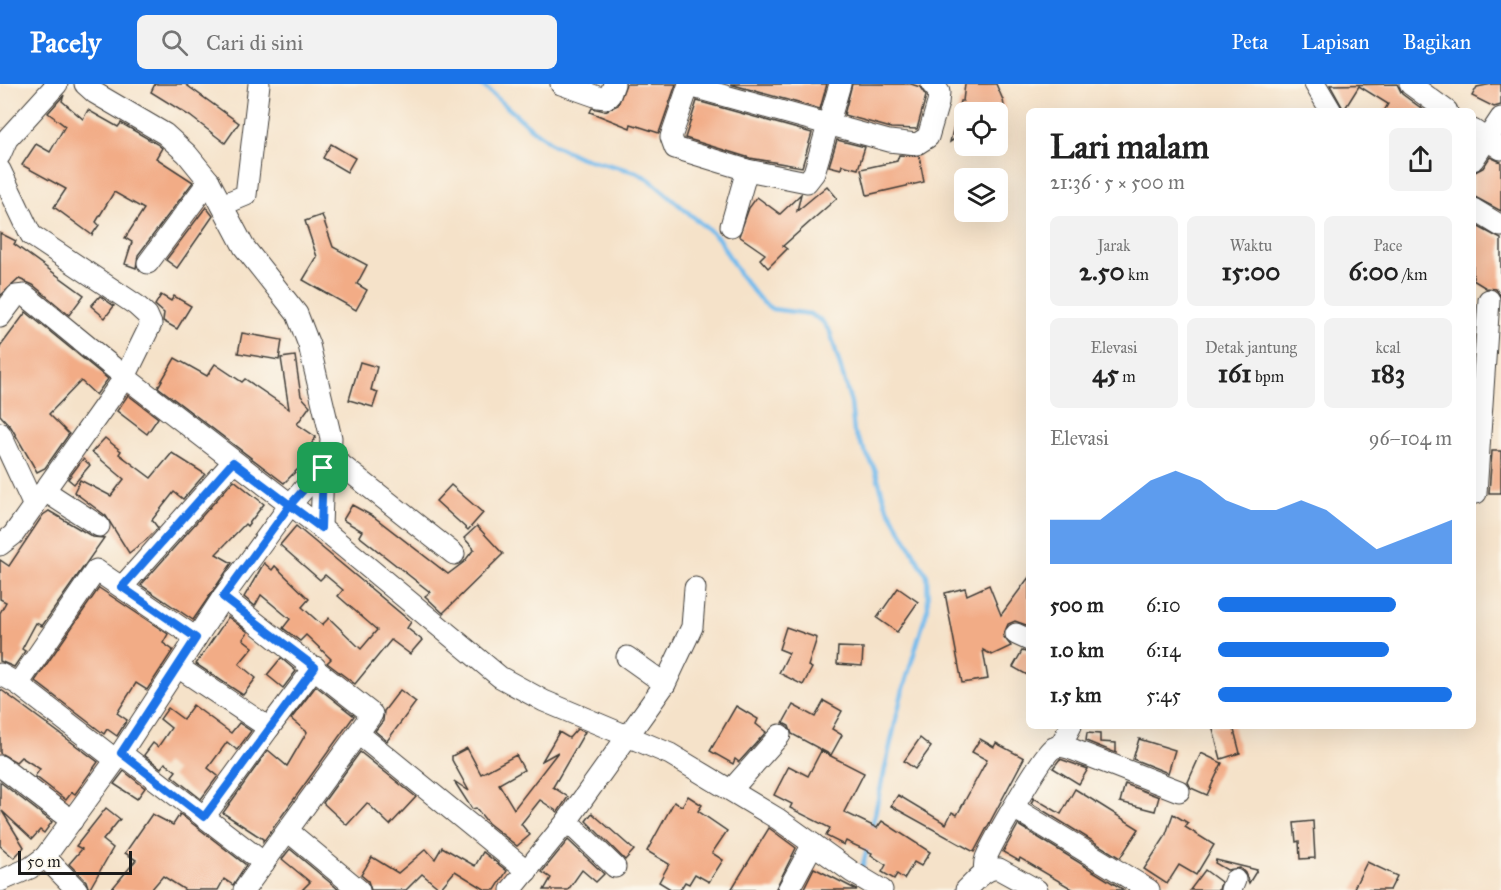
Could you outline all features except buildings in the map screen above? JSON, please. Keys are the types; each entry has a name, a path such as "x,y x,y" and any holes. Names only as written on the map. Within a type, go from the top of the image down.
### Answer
{"street":[{"path":"0,155 7,139 57,84"},
{"path":"85,84 95,93 165,134 187,154 208,181 244,247 297,314 309,345 332,438 326,462 321,528"},
{"path":"222,205 244,197 246,194 259,84"},
{"path":"561,84 606,98 614,84"},
{"path":"840,84 829,126 814,173 807,182 747,170 675,148 673,145 671,137 689,85 829,126 908,144 923,141 928,137 939,92 932,84"},
{"path":"1315,84 1329,108"},
{"path":"1410,84 1443,108"},
{"path":"1476,156 1501,118"},
{"path":"0,170 31,235 147,315 151,324 125,377 13,536 0,545"},
{"path":"731,226 747,170"},
{"path":"148,263 208,181"},
{"path":"1476,211 1501,226"},
{"path":"0,317 16,296 24,295 233,462 321,528 500,677 544,701 670,754 731,790 867,881"},
{"path":"1476,493 1488,300"},
{"path":"0,433 39,499 99,526"},
{"path":"122,587 233,462"},
{"path":"0,881 30,868 45,857 119,757 223,597 290,505 326,462"},
{"path":"326,462 454,554"},
{"path":"196,638 95,570 5,677 204,817 264,863"},
{"path":"511,890 567,821 666,684 692,627 695,588"},
{"path":"223,597 370,711 371,719 264,863 250,887"},
{"path":"627,657 666,684"},
{"path":"178,667 268,728"},
{"path":"204,817 315,667"},
{"path":"1060,746 1069,729"},
{"path":"360,735 527,871"},
{"path":"731,790 780,735"},
{"path":"985,872 987,856 1046,755 1053,748 1060,746 1179,790"},
{"path":"0,766 72,821"},
{"path":"1014,808 1149,890"},
{"path":"567,821 615,867"},
{"path":"288,831 359,890"},
{"path":"788,890 813,844"},
{"path":"45,857 77,890"},
{"path":"966,890 985,872 999,869 1037,890"}],"waterway":[{"path":"481,84 532,129 554,145 579,157 636,172 650,180 718,238 740,275 761,301 772,309 810,314 822,321 830,332 851,403 854,432 875,469 886,505 927,576 928,607 901,697 871,831"},
{"path":"861,872 868,845"}],"route":[{"path":"323,468 290,505 233,462 122,587 196,638 121,753 204,817 315,667 223,597 290,505 321,528 323,468"}]}
